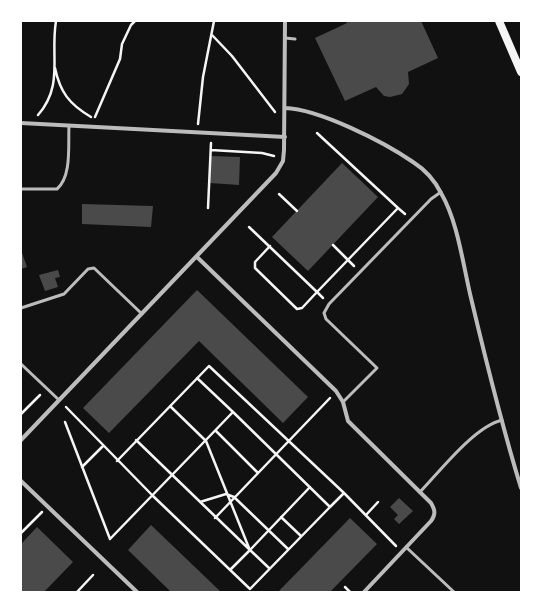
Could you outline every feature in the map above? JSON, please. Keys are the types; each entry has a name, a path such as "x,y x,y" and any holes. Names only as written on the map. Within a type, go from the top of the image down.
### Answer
{"main road":[{"path":"499,21 521,72"}],"street":[{"path":"21,440 276,173 283,161 285,137 285,21"},
{"path":"285,108 311,112 382,145 413,162 426,172 441,192 454,228 502,420 521,488"},
{"path":"21,123 285,137"},
{"path":"197,257 336,391 343,402 348,421 431,503 434,509 435,516 364,592"},
{"path":"21,481 137,592"}],"lane":[{"path":"285,38 296,39"},
{"path":"21,189 57,189 63,184 66,174 69,126"},
{"path":"343,402 377,368 326,319 324,313 327,307 431,199 441,192"},
{"path":"21,308 64,294 91,267 94,268 142,314"},
{"path":"21,364 59,400"},
{"path":"420,492 478,432 491,422 502,420"},
{"path":"406,548 454,592"}],"path":[{"path":"38,115 47,105 54,86 54,36 56,21"},
{"path":"55,68 58,84 64,94 72,103 94,118 120,59 122,44 131,25 135,21"},
{"path":"198,124 202,84 214,21"},
{"path":"212,35 232,56 285,125"},
{"path":"317,133 411,220"},
{"path":"208,208 211,143"},
{"path":"211,150 262,153 276,157"},
{"path":"279,194 297,211"},
{"path":"270,246 256,262 255,268 297,309 302,308 398,208"},
{"path":"249,227 317,292"},
{"path":"333,245 361,272"},
{"path":"117,461 209,366 344,493 402,552"},
{"path":"197,378 330,507"},
{"path":"21,414 46,388"},
{"path":"215,518 336,391"},
{"path":"59,400 117,461 250,589 344,493"},
{"path":"170,406 206,441 226,494 250,550"},
{"path":"65,422 110,539 173,476 233,412"},
{"path":"216,431 258,473"},
{"path":"136,440 215,518 269,568"},
{"path":"82,467 103,446"},
{"path":"230,570 310,487"},
{"path":"200,502 226,494 234,497 288,549"},
{"path":"366,515 378,502"},
{"path":"21,533 48,506"},
{"path":"281,517 301,536"},
{"path":"77,592 93,575"},
{"path":"345,587 350,592"}],"building":[{"path":"346,21 421,21 438,58 408,72 409,84 402,94 390,97 384,96 376,87 345,101 315,38 347,23"},
{"path":"211,156 240,157 239,185 210,183"},
{"path":"342,163 378,197 308,271 272,237"},
{"path":"82,204 153,206 151,227 82,224"},
{"path":"21,250 27,267 21,269"},
{"path":"58,270 60,277 55,278 58,287 45,291 39,275"},
{"path":"197,290 308,397 283,423 199,341 109,433 83,408"},
{"path":"399,498 413,511 399,524 394,519 398,515 390,507"},
{"path":"350,518 377,544 330,592 278,592"},
{"path":"151,525 221,592 171,592 128,550"},
{"path":"37,527 73,562 44,592 21,592 21,544"}]}
